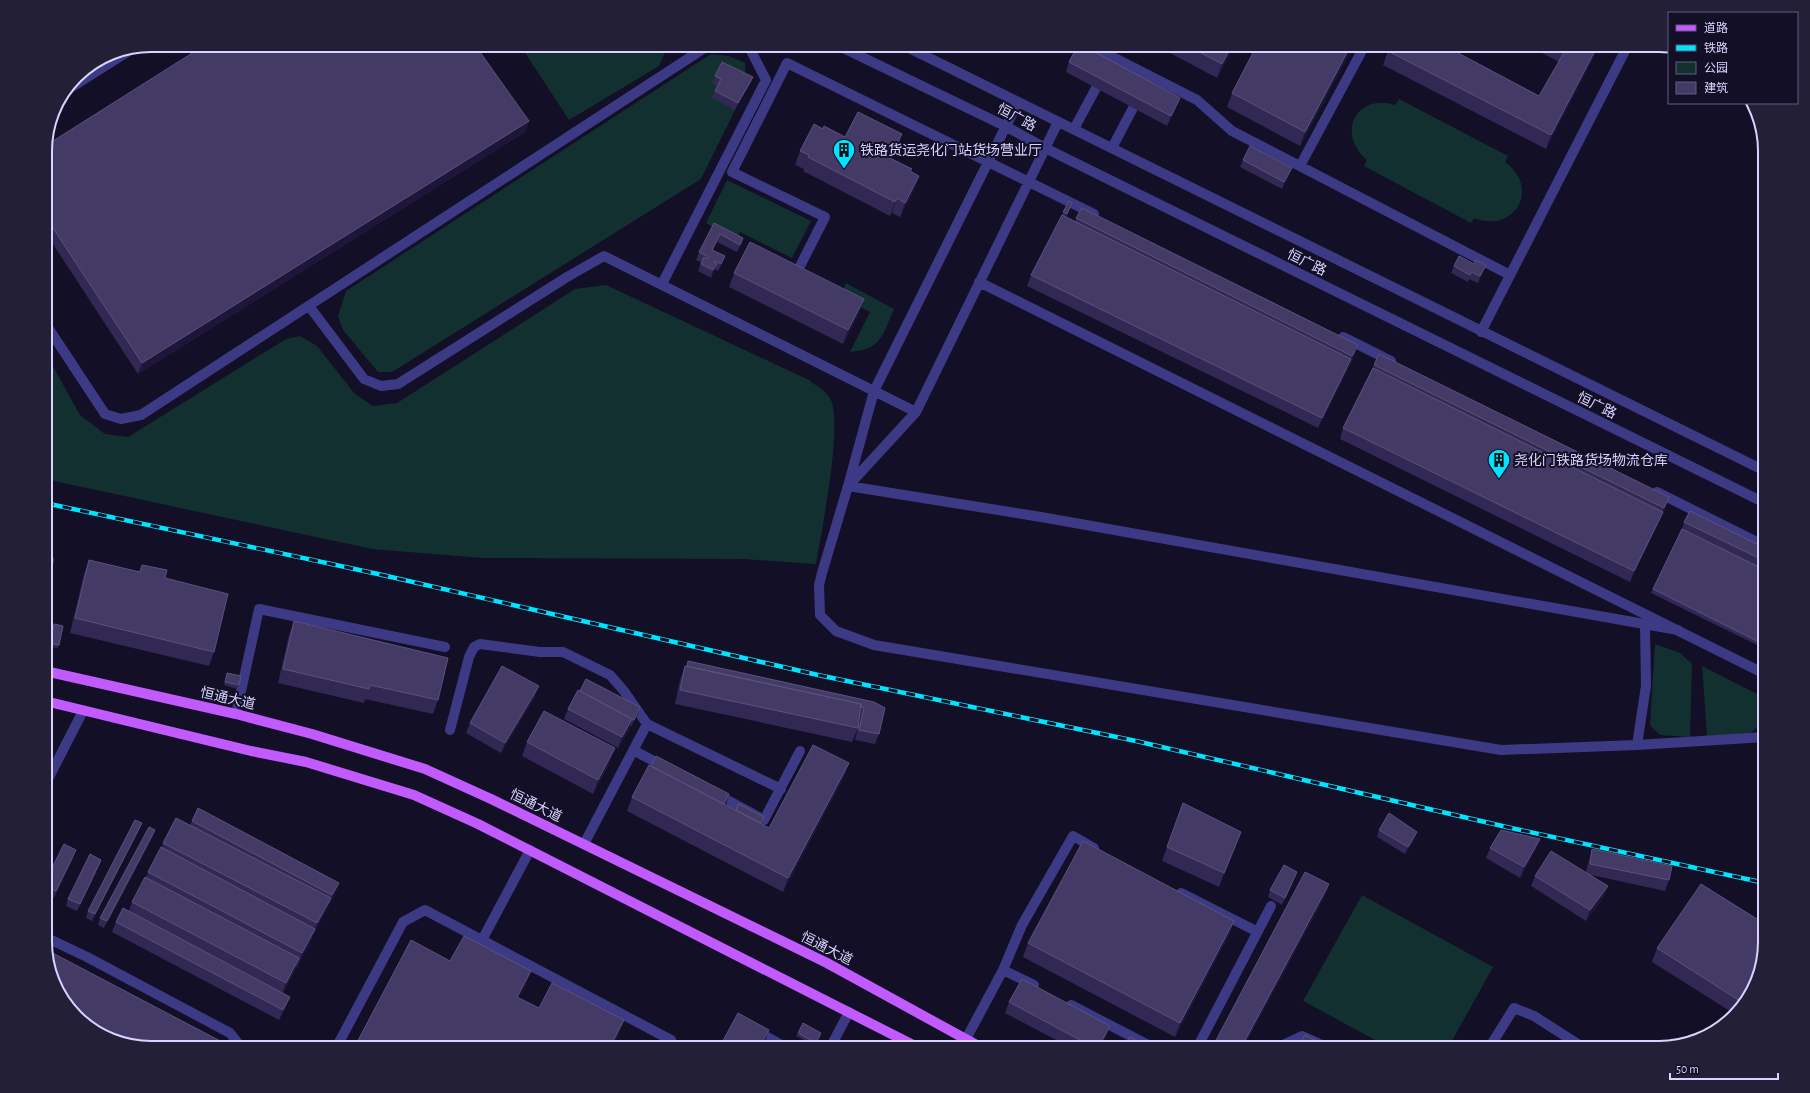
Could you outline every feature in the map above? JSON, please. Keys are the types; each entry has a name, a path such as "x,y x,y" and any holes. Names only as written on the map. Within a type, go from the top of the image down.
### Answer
{"main road":[{"name":"恒通大道","path":"52,673 236,714 312,734 425,769 584,844 827,963 970,1041"},
{"path":"52,704 251,751 306,762 414,795 478,824 530,850 905,1041"}],"street":[{"path":"52,334 105,414 121,419 141,415 698,52"},
{"path":"662,284 766,80 752,52"},
{"name":"恒广路","path":"852,52 1007,127 1045,148 1758,500"},
{"name":"恒广路","path":"917,52 1758,468"},
{"path":"1098,52 1111,61 1148,80 1197,100 1232,131 1510,275"},
{"path":"1300,166 1361,52"},
{"path":"1481,332 1624,52"},
{"path":"81,81 120,57"},
{"path":"793,280 825,217 732,172 787,63 1106,220"},
{"path":"1074,129 1096,88"},
{"path":"1018,102 1007,127 988,161 874,390 819,584 820,615 836,631 874,645 1501,750 1636,745 1758,737"},
{"path":"1112,148 1133,108"},
{"path":"848,486 916,412 1058,122"},
{"path":"309,306 364,379 381,386 398,384 560,281 604,256 916,412"},
{"path":"979,282 1758,670"},
{"path":"1331,332 1402,367"},
{"path":"848,486 1041,517 1678,630"},
{"path":"1651,489 1758,542"},
{"path":"236,714 260,608 445,647"},
{"path":"1636,745 1646,686 1645,624"},
{"path":"450,730 469,657 474,647 480,644 540,652 563,652 610,675 624,691 647,724 781,789"},
{"path":"52,773 84,711"},
{"path":"584,844 647,724"},
{"path":"633,750 674,772"},
{"path":"709,791 764,820 800,751"},
{"path":"966,1039 1003,970 1022,925 1072,836 1101,851"},
{"path":"482,940 530,850"},
{"path":"1171,888 1256,931"},
{"path":"1201,1041 1256,931 1271,906"},
{"path":"340,1041 403,922 425,910 670,1041"},
{"path":"52,940 87,957 230,1033 236,1041"},
{"path":"1003,970 1044,991"},
{"path":"1065,1002 1140,1041"},
{"path":"1493,1041 1514,1008 1534,1016 1573,1041"},
{"path":"834,1041 849,1012"},
{"path":"746,1026 774,1041"},
{"path":"1291,1041 1302,1036 1313,1041"}],"green space":[{"path":"525,52 665,52 659,66 569,120"},
{"path":"711,54 729,56 745,63 746,88 701,179 392,372 378,372 343,330 338,316 346,291"},
{"path":"1399,99 1508,156 1505,162 1516,173 1521,184 1522,195 1518,206 1511,214 1501,220 1489,221 1474,218 1471,223 1364,166 1367,160 1358,150 1353,139 1352,128 1355,118 1361,110 1370,105 1381,103 1395,105"},
{"path":"727,180 811,221 792,258 740,232 735,240 706,223"},
{"path":"846,283 894,309 880,340 869,348 850,352 870,312 840,297"},
{"path":"606,285 809,380 828,395 834,411 833,453 816,564 744,559 483,558 372,549 52,480 52,365 80,415 105,434 128,437 286,339 300,336 317,346 355,394 373,406 397,403 575,289"},
{"path":"1655,644 1680,653 1692,664 1690,737 1660,735 1650,725"},
{"path":"1702,666 1758,694 1758,726 1750,734 1707,736"},
{"path":"1362,895 1493,967 1452,1041 1377,1041 1303,1001"}],"building":[{"path":"194,52 480,52 529,121 142,363 52,227 52,141"},
{"path":"1074,52 1095,52 1180,98 1171,116 1069,62"},
{"path":"1199,52 1228,52 1222,64"},
{"path":"1253,52 1347,52 1305,132 1232,93"},
{"path":"1390,52 1456,52 1539,96 1564,52 1594,52 1551,135"},
{"path":"722,62 753,77 738,103 715,91 721,79 715,76"},
{"name":"铁路货运尧化门站货场营业厅","path":"858,112 902,134 890,158 912,169 910,171 919,176 905,203 897,198 895,202 808,157 809,155 800,151 814,124 823,129 824,126 845,137"},
{"path":"1250,146 1292,168 1284,182 1243,160"},
{"path":"1069,201 1072,203 1067,214 1063,212"},
{"path":"1082,208 1358,345 1352,356 1076,218"},
{"path":"1062,215 1351,359 1322,418 1031,275"},
{"path":"714,223 743,238 740,245 720,234 712,250 725,256 721,264 715,261 714,262 717,264 713,270 701,264 704,257 707,259 708,257 699,252"},
{"path":"750,242 864,299 848,330 734,273"},
{"path":"1459,256 1474,264 1476,260 1486,265 1480,276 1472,272 1470,275 1454,266"},
{"path":"1379,354 1669,497 1664,508 1374,365"},
{"name":"尧化门铁路货场物流仓库","path":"1373,368 1663,512 1634,571 1343,428"},
{"path":"1690,511 1758,545 1758,558 1684,522"},
{"path":"1682,529 1758,567 1758,642 1653,589"},
{"path":"89,560 140,572 142,565 167,570 165,578 228,594 214,652 75,618"},
{"path":"294,621 448,658 438,700 370,685 369,689 283,669"},
{"path":"54,624 63,626 59,645 52,643"},
{"path":"688,661 874,702 885,708 879,734 859,730 864,708 861,707 861,704 687,666"},
{"path":"502,666 539,686 505,743 470,723"},
{"path":"685,666 861,704 858,728 680,690"},
{"path":"227,673 241,676 239,685 225,682"},
{"path":"586,679 640,707 634,720 580,691"},
{"path":"578,690 632,719 622,737 568,709"},
{"path":"544,711 615,748 598,780 527,742"},
{"path":"813,745 849,763 788,878 632,797 649,765 769,828"},
{"path":"656,756 729,794 724,804 651,766"},
{"path":"1183,803 1241,832 1224,873 1167,847"},
{"path":"739,804 764,817 761,823 736,810"},
{"path":"198,808 339,883 332,895 192,821"},
{"path":"1389,813 1417,832 1408,847 1379,830"},
{"path":"176,818 331,898 317,923 163,843"},
{"path":"135,820 142,823 95,914 88,911"},
{"path":"149,827 155,830 107,921 100,918"},
{"path":"1501,830 1540,839 1524,867 1490,848"},
{"path":"1083,841 1234,921 1180,1023 1028,943"},
{"path":"64,844 76,850 56,891 52,889 52,868"},
{"path":"161,847 315,929 302,953 148,872"},
{"path":"1592,849 1672,866 1669,880 1590,864"},
{"path":"1551,851 1608,886 1590,910 1535,876"},
{"path":"90,854 101,860 80,904 68,899"},
{"path":"1284,865 1297,872 1285,898 1270,890"},
{"path":"1305,872 1329,884 1245,1041 1216,1041"},
{"path":"145,877 299,958 286,983 132,902"},
{"path":"1701,884 1758,920 1758,942 1755,968 1745,992 1739,1000 1657,948"},
{"path":"123,908 290,997 283,1010 116,922"},
{"path":"464,936 531,971 517,997 539,1008 552,983 624,1020 613,1041 358,1041 411,940 450,961"},
{"path":"53,953 220,1041 138,1040 125,1038 101,1028 81,1012 65,992 57,974"},
{"path":"1022,979 1110,1026 1102,1041 1082,1041 1009,1002"},
{"path":"738,1013 769,1030 763,1041 723,1041"},
{"path":"803,1023 821,1033 817,1041 812,1041 798,1033"},
{"path":"1305,1035 1317,1041 1302,1041"},
{"path":"1130,1037 1137,1041 1128,1041"}],"railway":[{"path":"52,504 378,574 818,675 1136,741 1511,828 1758,881"}],"place":[{"name":"铁路货运尧化门站货场营业厅","path":"844,170"},
{"name":"尧化门铁路货场物流仓库","path":"1499,480"}]}
